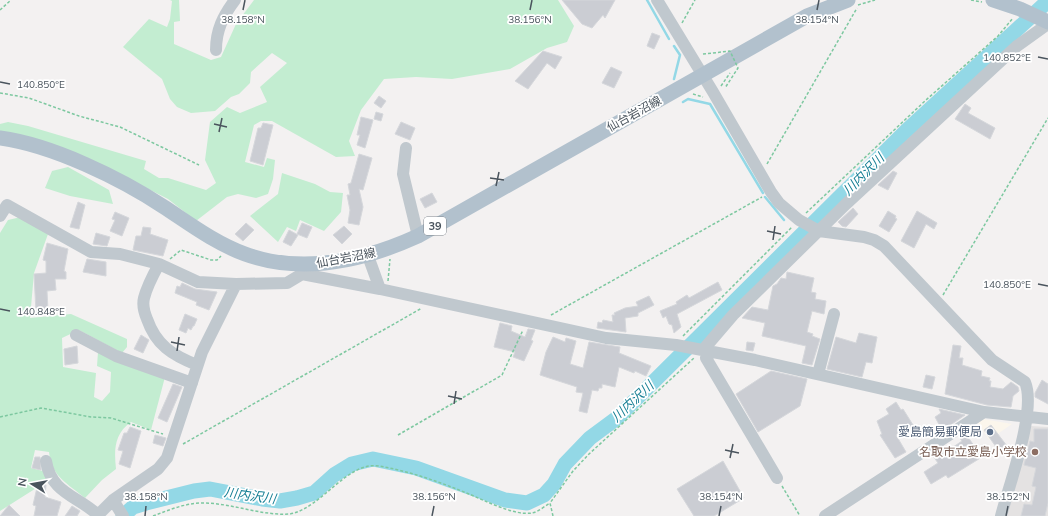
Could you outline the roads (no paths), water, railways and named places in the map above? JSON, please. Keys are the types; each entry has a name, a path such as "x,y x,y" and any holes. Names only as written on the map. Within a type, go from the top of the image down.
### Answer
{"main road":[{"name":"仙台岩沼線","path":"0,138 32,144 88,166 134,189 225,246 251,256 292,264 309,265 333,263 368,256 418,236 807,16 848,0"},
{"path":"993,0 1022,10 1046,22"}],"street":[{"path":"216,50 216,38 222,19 236,0"},
{"path":"657,0 779,203 801,221 818,230 874,240 884,246 992,360 1025,382 1028,401 1027,418 1001,516"},
{"path":"703,350 733,315 818,230 1017,46 1046,22"},
{"path":"406,148 403,174 418,236"},
{"path":"0,216 7,205 91,252 120,254 161,265 198,282 236,284 287,283 302,274 436,300 606,338 675,345 703,350 818,374 984,412 1027,418 1048,419"},
{"path":"368,256 380,289"},
{"path":"161,265 148,285 144,299 144,310 149,325 156,340 167,350 180,358 198,365"},
{"path":"46,462 48,472 60,490 97,515 158,469 167,458 198,365 209,338 236,284"},
{"path":"818,374 834,314"},
{"path":"76,335 116,356 192,383"},
{"path":"703,350 706,358 777,478"},
{"path":"825,516 984,412"},
{"path":"114,502 123,516"}],"waterway":[{"path":"647,0 669,39"},
{"name":"川内沢川","path":"123,516 133,507 194,491 210,489 280,501 297,498 314,493 334,475 352,464 373,459 416,468 505,500 527,503 544,495 554,484 565,464 590,438 617,418 906,131 1048,1"},
{"path":"674,46 680,55 674,79"},
{"path":"683,102 688,99 710,104 763,193"},
{"path":"765,197 784,220"},
{"name":"川内沢川","path":"799,230 804,232"}],"place":[{"name":"愛島簡易郵便局","path":"990,432"},
{"name":"名取市立愛島小学校","path":"1035,452"}]}
